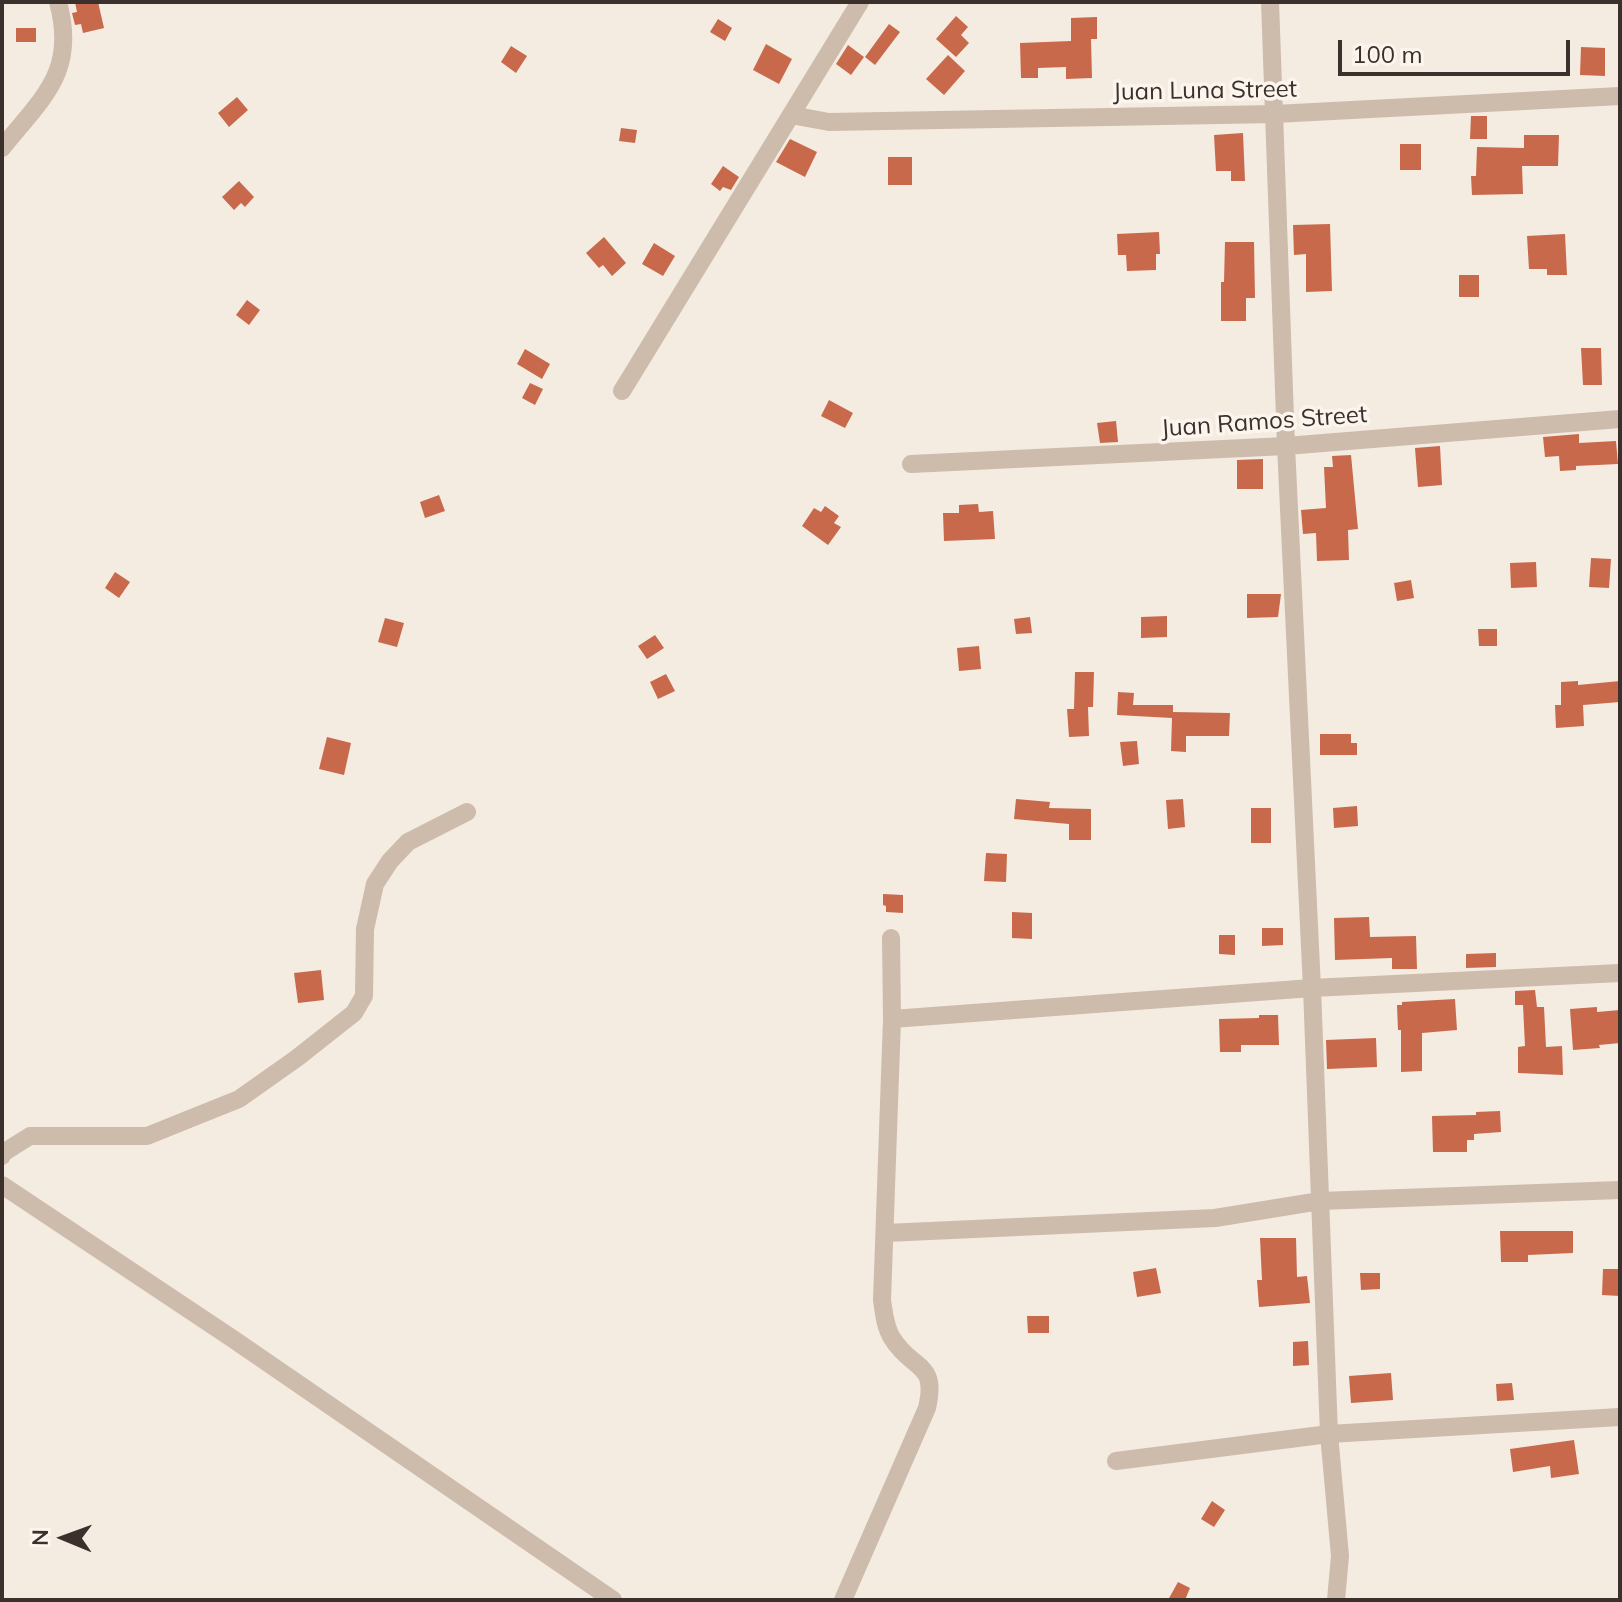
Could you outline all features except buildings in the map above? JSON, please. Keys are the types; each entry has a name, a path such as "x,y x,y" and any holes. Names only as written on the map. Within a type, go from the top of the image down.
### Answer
{"street":[{"path":"2,148 45,95 58,72 65,49 65,27 58,2"},
{"path":"622,391 860,2"},
{"path":"1270,2 1329,1434 1339,1542 1336,1600"},
{"name":"Juan Luna Street","path":"791,115 829,122 1275,114 1620,96"},
{"name":"Juan Ramos Street","path":"911,464 1286,446 1620,419"},
{"path":"2,1156 30,1136 147,1136 239,1099 297,1058 354,1013 364,996 365,929 375,884 390,861 408,842 467,812"},
{"path":"843,1600 927,1408 932,1389 930,1377 892,1339 882,1300 892,1019 891,938"},
{"path":"892,1019 1312,988 1620,973"},
{"path":"2,1185 613,1600"},
{"path":"886,1233 1215,1218 1320,1201 1620,1190"},
{"path":"1116,1461 1329,1434 1620,1417"}]}
